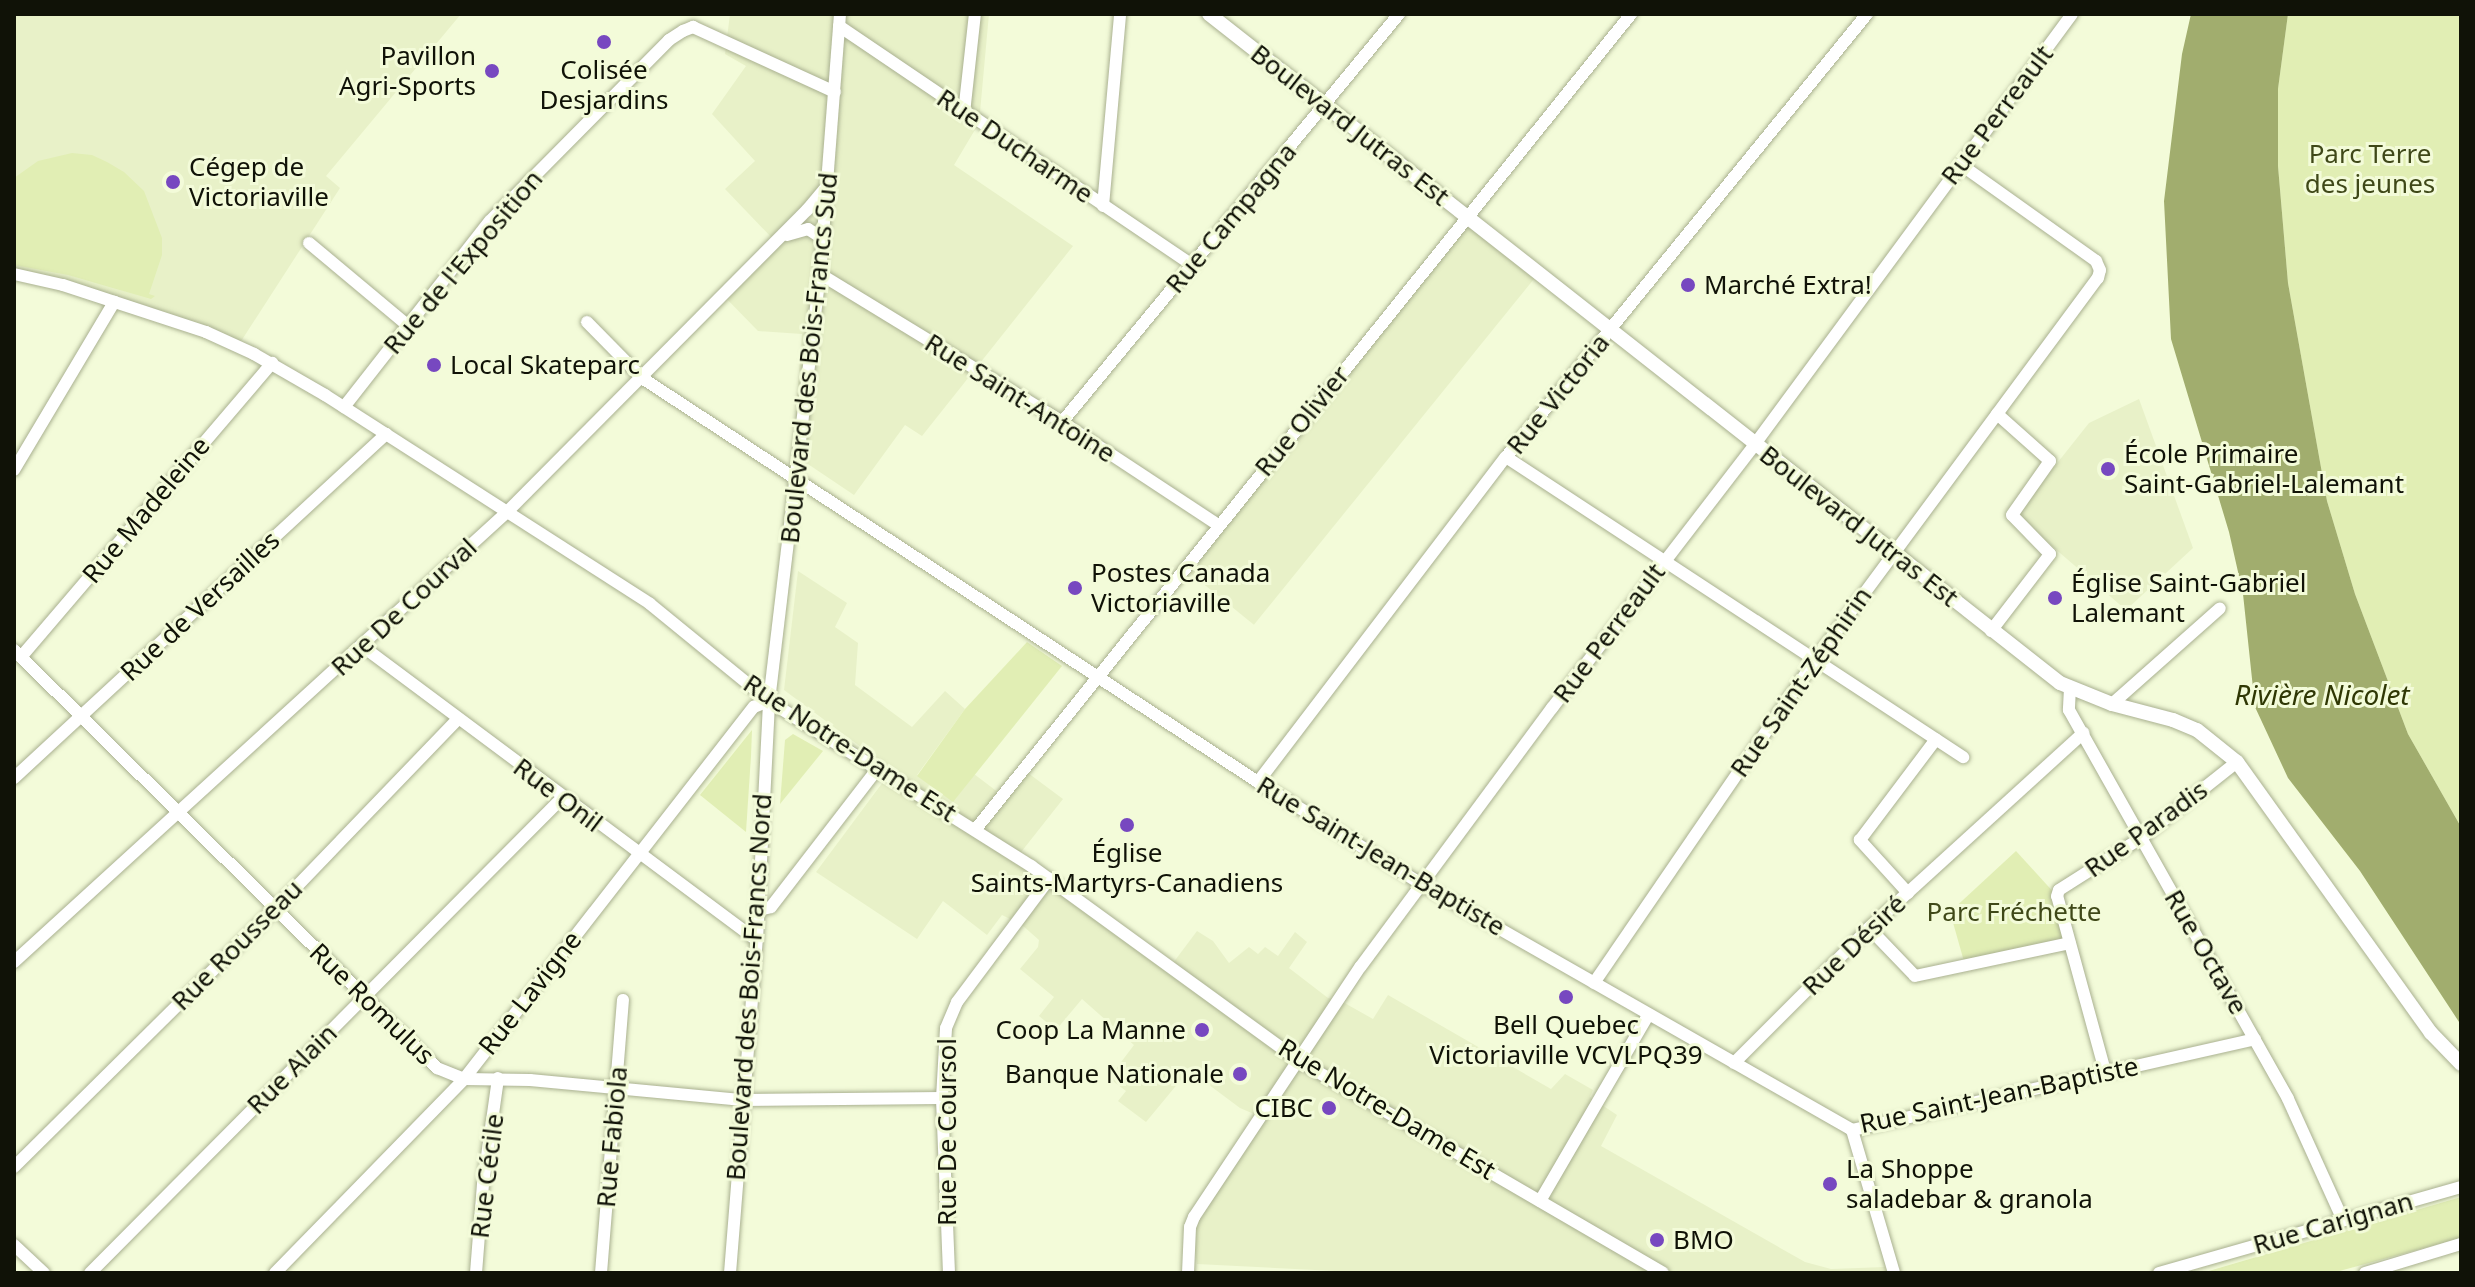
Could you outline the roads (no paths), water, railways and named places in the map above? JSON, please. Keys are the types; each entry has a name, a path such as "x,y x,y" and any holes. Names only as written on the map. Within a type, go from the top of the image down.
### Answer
{"main road":[{"name":"Boulevard Jutras Est","path":"1209,14 1991,631 2070,688 2197,730 2237,762 2431,1033 2461,1064"}],"street":[{"path":"964,113 975,14"},
{"path":"1103,206 1120,14"},
{"name":"Rue Campagna","path":"1062,422 1399,14"},
{"name":"Rue Olivier","path":"975,830 1631,14"},
{"name":"Rue Victoria","path":"1258,782 1506,457 1867,14"},
{"name":"Rue Perreault","path":"1188,1273 1190,1227 1194,1217 1361,966 1755,444 2072,14"},
{"name":"Rue Ducharme","path":"840,20 964,113 1192,265"},
{"name":"Boulevard des Bois-Francs Sud","path":"769,701 798,480 820,274 840,20"},
{"name":"Rue de l'Exposition","path":"344,407 443,277 528,181 669,40 693,27 835,92"},
{"name":"Rue Saint-Zéphirin","path":"1594,983 1815,660 2100,270 2096,261 1960,164"},
{"name":"Rue De Courval","path":"14,962 507,512 780,238 827,185"},
{"path":"780,238 798,229 808,229 822,238"},
{"path":"309,243 407,325"},
{"name":"Rue Notre-Dame Est","path":"14,274 206,332 272,363 650,604 769,701 1049,879 1299,1061 1663,1273"},
{"name":"Rue Saint-Antoine","path":"820,274 1062,422 1218,525"},
{"path":"14,470 114,302"},
{"name":"Rue Saint-Jean-Baptiste","path":"587,322 642,378 1258,782 1421,884 1852,1130 2255,1039"},
{"name":"Rue Madeleine","path":"18,653 272,363"},
{"path":"1991,631 2050,557 2049,550 2012,515 2051,463 2046,454 1997,414"},
{"name":"Rue de Versailles","path":"14,778 386,434"},
{"path":"14,438 28,445"},
{"path":"1506,457 1963,757"},
{"path":"2112,704 2220,608"},
{"name":"Rue Onil","path":"362,646 457,720 757,940"},
{"name":"Rue Romulus","path":"18,653 437,1068 464,1079 498,1078 743,1100 942,1098"},
{"name":"Rue Octave","path":"2070,688 2069,710 2255,1039 2304,1131 2343,1220"},
{"name":"Rue Lavigne","path":"275,1273 464,1079 754,707 769,701"},
{"name":"Boulevard des Bois-Francs Nord","path":"730,1273 757,940 769,701"},
{"name":"Rue Rousseau","path":"14,1167 275,909 457,720"},
{"name":"Rue Désiré","path":"1734,1063 1869,928 2083,733"},
{"path":"1908,893 1860,840 1936,739"},
{"name":"Rue Paradis","path":"2070,943 2057,896 2059,890 2141,838 2237,762"},
{"path":"759,910 771,907 878,768"},
{"name":"Rue Alain","path":"90,1273 562,798"},
{"name":"Rue De Coursol","path":"949,1273 942,1098 946,1028 957,1002 1049,879"},
{"path":"1869,928 1915,976 2070,943 2105,1071"},
{"name":"Rue Fabiola","path":"601,1273 623,1000"},
{"path":"1540,1201 1649,1014"},
{"name":"Rue Cécile","path":"476,1273 483,1184 498,1078"},
{"path":"1852,1130 1894,1273"},
{"name":"Rue Carignan","path":"2159,1273 2461,1187"},
{"path":"2365,1273 2384,1270 2461,1244"},
{"path":"14,1245 44,1273"}],"water":[{"name":"Rivière Nicolet","path":"2191,14 2288,14 2278,89 2278,166 2288,283 2327,501 2355,594 2408,734 2461,827 2461,1025 2360,871 2288,778 2255,707 2243,594 2229,532 2171,339 2164,201 2182,54"}],"place":[{"name":"Colisée Desjardins","path":"604,42"},
{"name":"Pavillon Agri-Sports","path":"492,71"},
{"name":"Cégep de Victoriaville","path":"173,182"},
{"name":"Marché Extra!","path":"1688,285"},
{"name":"Local Skateparc","path":"434,365"},
{"name":"École Primaire Saint-Gabriel-Lalemant","path":"2108,469"},
{"name":"Postes Canada Victoriaville","path":"1075,588"},
{"name":"Église Saint-Gabriel Lalemant","path":"2055,598"},
{"name":"Église Saints-Martyrs-Canadiens","path":"1127,825"},
{"name":"Bell Quebec Victoriaville VCVLPQ39","path":"1566,997"},
{"name":"Coop La Manne","path":"1202,1030"},
{"name":"Banque Nationale","path":"1240,1074"},
{"name":"CIBC","path":"1329,1108"},
{"name":"La Shoppe saladebar & granola","path":"1830,1184"},
{"name":"BMO","path":"1657,1240"}],"park label":[{"name":"Parc Terre des jeunes","path":"2370,169"},
{"name":"Parc Fréchette","path":"2014,912"}]}
